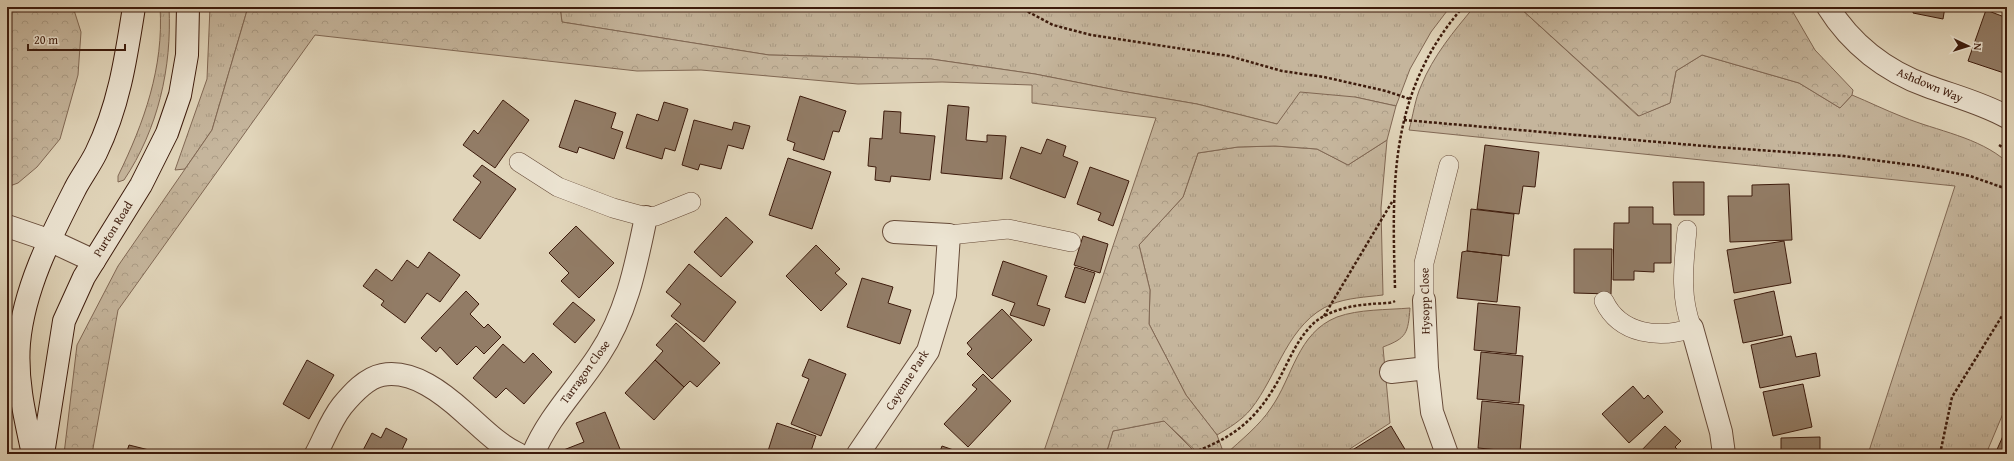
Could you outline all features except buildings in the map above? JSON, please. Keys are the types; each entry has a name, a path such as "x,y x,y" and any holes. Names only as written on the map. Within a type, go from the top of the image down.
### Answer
{"street":[{"path":"120,7 130,30"},
{"path":"33,454 19,383 19,343 26,301 38,266 76,187 96,153 114,109 125,69 134,7"},
{"name":"Purton Road","path":"43,454 64,321 69,307 94,261 141,185 167,133 180,95 187,55 188,7"},
{"name":"Ashdown Way","path":"1828,7 1843,29 1869,55 1897,72 1925,85 1994,110 2007,117"},
{"name":"Tarragon Close","path":"533,454 555,413 599,356 613,332 626,303 646,216"},
{"path":"7,226 50,241 94,261"},
{"path":"894,232 949,235"},
{"name":"Cayenne Park","path":"858,454 928,352 945,295 949,259 949,235"},
{"name":"Hysopp Close","path":"1424,300 1427,368 1432,412 1447,454"},
{"path":"1692,328 1721,432 1724,454"},
{"path":"1391,372 1427,368"},
{"path":"316,454 341,408 359,387 382,375 403,376 425,383 444,395 504,447 518,454"}],"lane":[{"path":"519,162 558,187 600,203 646,216 656,216 691,202"},
{"name":"Hysopp Close","path":"1424,300 1424,263 1449,165"},
{"path":"949,235 1008,229 1072,242"},
{"path":"1604,301 1609,312 1616,319 1635,329 1659,334 1675,333 1692,328 1684,301 1683,273 1687,230"}],"path":[{"path":"1018,7 1053,25 1091,35 1229,56 1282,71 1324,77 1386,90 1410,99"},
{"path":"1189,454 1212,445 1246,424 1272,391 1294,349 1315,322 1337,310 1364,304 1396,302 1393,202 1398,150 1404,120 1410,99 1431,50 1449,23 1463,7"},
{"path":"1404,120 1716,147 1843,156 1919,166 1970,176 2007,189"},
{"path":"1323,318 1393,202"},
{"path":"1940,454 1952,397 2007,308"}],"green space":[{"path":"7,7 73,7 81,32 78,75 60,139 37,167 18,183 7,187"},
{"path":"160,7 169,7 169,30 168,53 160,97 146,140 124,180 118,182 118,176 136,136 150,94 159,51"},
{"path":"210,7 248,7 212,130 185,169 175,170 207,79"},
{"path":"248,7 560,7 562,22 769,55 931,59 1035,74 1197,104 1277,124 1300,92 1355,97 1396,106 1387,140 1348,165 1317,149 1275,146 1238,147 1198,153 1183,197 1139,245 1150,290 1149,324 1186,395 1217,435 1224,454 1199,454 1164,421 1113,431 1106,454 1043,454 1156,118 1032,103 1032,85 942,82 858,84 701,70 637,71 315,35 118,310 92,454 64,454 77,345 118,266 212,130"},
{"path":"560,7 1450,7 1431,32 1410,69 1396,106 1355,97 1277,124 1197,104 1035,74 931,59 769,55 562,22"},
{"path":"1474,7 1519,7 1638,116 1670,103 1676,71 1702,55 1799,83 1840,108 1852,95 1916,122 1971,140 1996,153 2007,162 2007,404 1986,454 1868,454 1955,186 1409,130 1417,96 1426,75 1444,44"},
{"path":"1519,7 1790,7 1815,50 1853,90 1852,95 1840,108 1799,83 1702,55 1676,71 1670,103 1639,116"},
{"path":"1387,140 1381,208 1383,295 1344,300 1332,304 1317,312 1294,336 1269,381 1251,409 1231,427 1217,435 1186,395 1149,324 1150,290 1139,245 1183,197 1198,153 1238,147 1275,146 1317,149 1348,165"},
{"path":"1410,308 1405,334 1397,341 1383,347 1390,423 1342,454 1226,454 1267,414 1279,396 1304,345 1324,324 1337,317 1354,312"},
{"path":"1164,421 1192,449 1176,454 1106,454 1113,431"}]}
